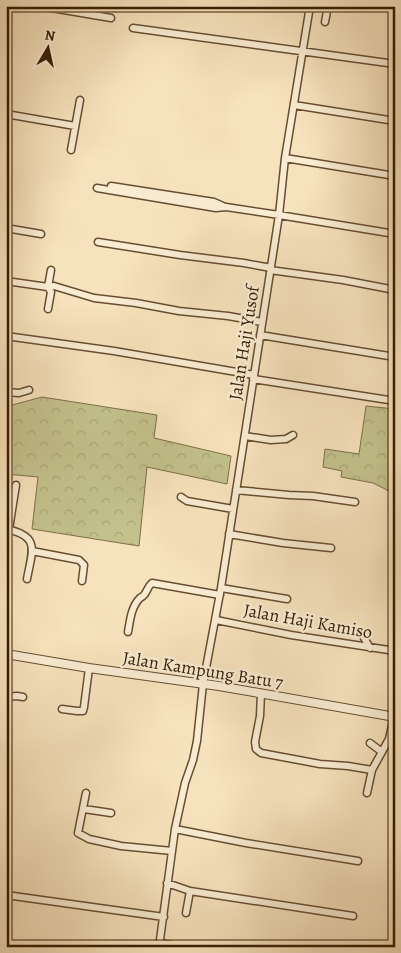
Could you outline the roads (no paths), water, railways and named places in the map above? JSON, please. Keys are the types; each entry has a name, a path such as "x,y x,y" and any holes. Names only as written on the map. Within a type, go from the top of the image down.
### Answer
{"street":[{"path":"40,6 111,18"},
{"name":"Jalan Haji Yusof","path":"159,945 175,829 197,741 203,684 220,596 271,269 285,158 310,6"},
{"path":"325,22 328,6"},
{"path":"382,6 395,8"},
{"path":"133,28 395,64"},
{"path":"71,150 80,100"},
{"path":"294,105 395,121"},
{"path":"6,114 75,126"},
{"path":"285,158 395,176"},
{"path":"111,186 214,202 226,207 395,234"},
{"path":"97,188 216,208 226,207"},
{"path":"6,228 41,234"},
{"path":"98,242 244,263 395,290"},
{"path":"48,309 51,292 48,287 51,270"},
{"path":"6,281 48,287 54,286 94,298 262,322"},
{"path":"260,335 395,357"},
{"path":"6,336 114,351 395,402"},
{"path":"6,392 19,393 29,390"},
{"path":"245,436 271,440 286,439 293,435"},
{"path":"16,485 7,529 24,535 29,539 32,546 27,579"},
{"path":"236,490 289,496 313,496 355,502"},
{"path":"181,497 187,501 233,509"},
{"path":"229,534 283,543 331,548"},
{"path":"32,551 79,560 84,565 82,581"},
{"path":"128,632 132,610 152,583 220,596"},
{"path":"221,588 287,599"},
{"name":"Jalan Haji Kamiso","path":"216,620 292,635 395,651"},
{"path":"363,636 370,648"},
{"name":"Jalan Kampung Batu 7","path":"6,654 261,693 394,717"},
{"path":"62,709 80,711 84,707 89,668"},
{"path":"261,693 260,716 255,742 256,749 261,753 320,764 372,770"},
{"path":"6,697 23,697"},
{"path":"367,793 372,770 389,739 394,717"},
{"path":"370,743 382,752"},
{"path":"86,793 78,833 88,839 121,846 172,852"},
{"path":"84,809 110,813"},
{"path":"175,829 246,843 358,861"},
{"path":"167,883 190,891 353,916"},
{"path":"186,913 190,891"},
{"path":"6,895 164,917"},
{"path":"159,945 181,947"}]}
